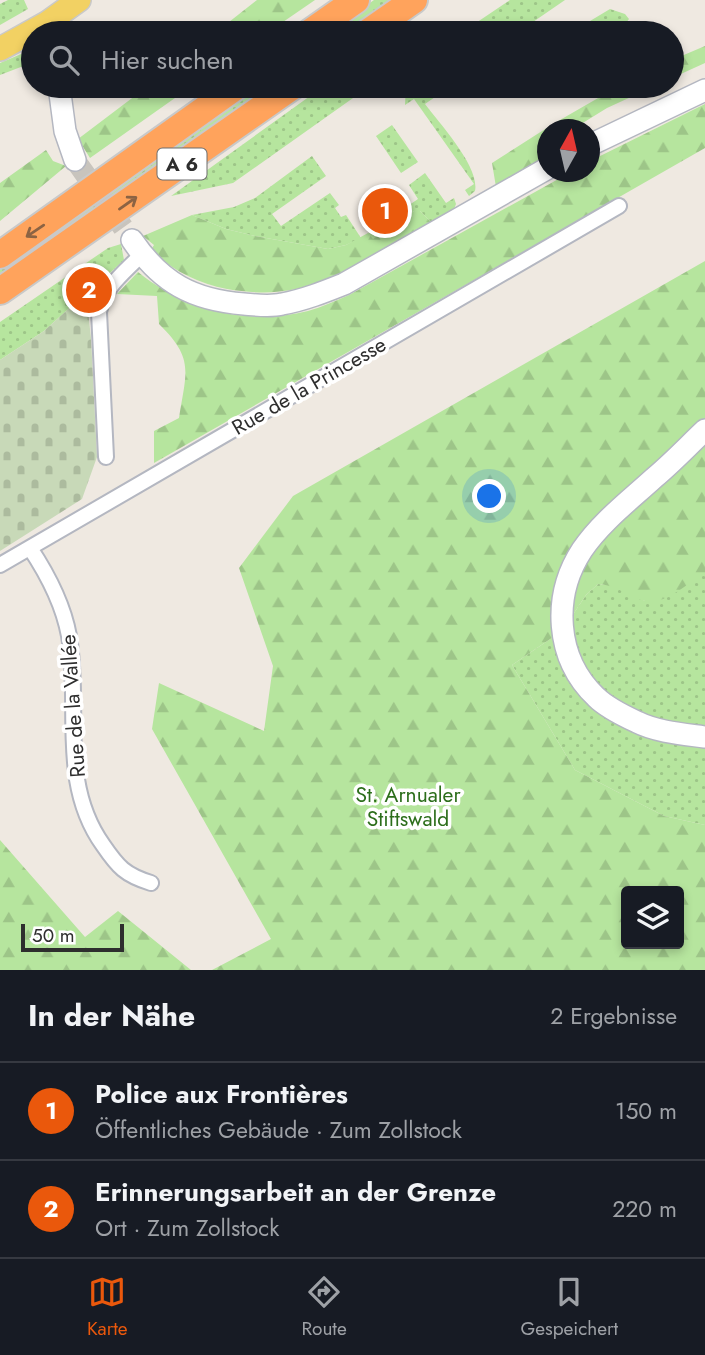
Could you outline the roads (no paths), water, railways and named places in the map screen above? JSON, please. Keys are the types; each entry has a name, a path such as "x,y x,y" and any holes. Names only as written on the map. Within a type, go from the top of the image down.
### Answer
{"highway":[{"path":"326,21 356,0"},
{"path":"384,21 414,0"},
{"name":"A 6","path":"0,256 220,98"},
{"name":"A 6","path":"0,291 276,98"}],"main road":[{"path":"60,21 79,0"},
{"path":"0,49 21,40"}],"street":[{"path":"600,140 705,90"},
{"path":"61,98 65,131 75,160"},
{"path":"106,457 99,312 107,289 136,247 164,278 180,289 236,304 279,305 308,298 344,284 537,174"},
{"name":"Rue de la Princesse","path":"0,565 619,206"},
{"path":"705,430 620,509 584,547 566,584 562,631 569,657 580,679 597,699 639,724 705,737"},
{"name":"Rue de la Vallée","path":"30,548 49,576 57,594 69,637 74,764 88,822 118,866 129,875 151,883"}],"tunnel":[{"path":"75,160 132,240"}],"place":[{"name":"Police aux Frontières","path":"385,211"},
{"name":"Erinnerungsarbeit an der Grenze","path":"89,290"}],"park label":[{"name":"St. Arnualer Stiftswald","path":"408,807"}]}
